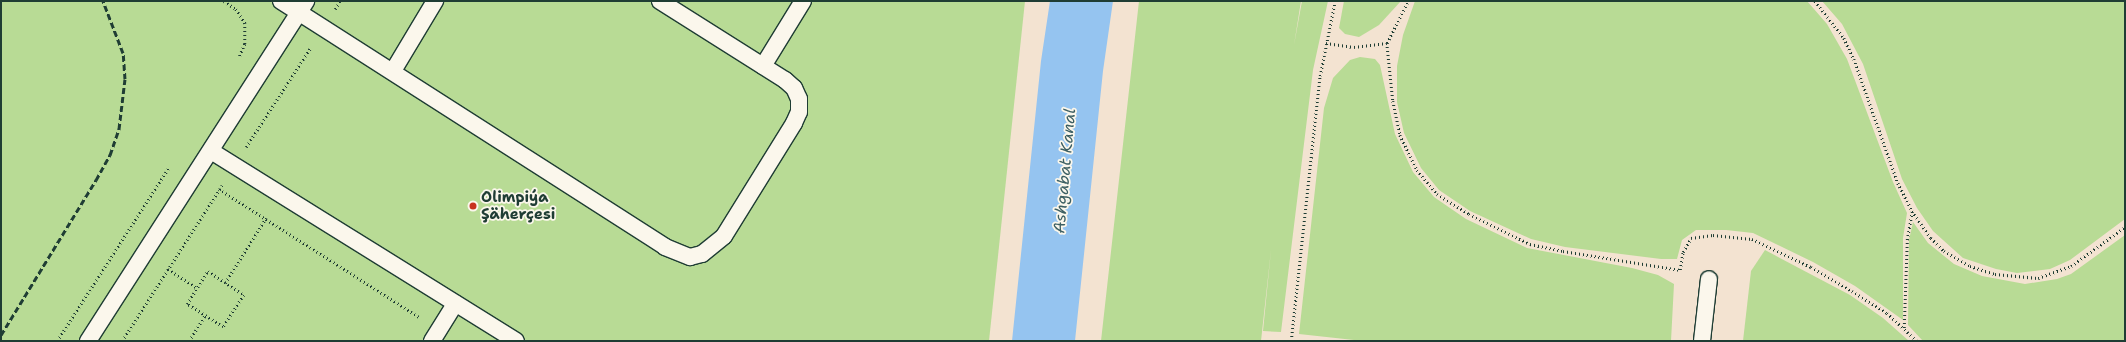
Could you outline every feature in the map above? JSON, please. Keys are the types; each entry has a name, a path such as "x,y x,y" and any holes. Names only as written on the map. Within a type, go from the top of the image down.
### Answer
{"lane":[{"path":"281,1 303,7 394,71 665,247 690,257 702,254 724,236 799,112 799,99 794,88 763,66 660,1"},
{"path":"394,71 435,1"},
{"path":"763,66 803,1"},
{"path":"88,341 303,7"},
{"path":"211,151 516,341"},
{"path":"1702,341 1709,279"},
{"path":"432,341 455,304"}],"path":[{"path":"224,1 236,9 245,23 246,44 235,65"},
{"path":"1291,341 1320,76 1335,1"},
{"path":"1408,1 1387,43 1393,101 1400,135 1417,170 1437,194 1468,214 1530,244 1563,252 1680,270 1683,252 1691,238 1713,235 1752,239 1811,267 1887,314 1917,341"},
{"path":"1815,1 1844,38 1854,59 1898,183 1912,211 1931,238 1959,261 1995,274 2026,279 2054,274 2071,266 2125,227"},
{"path":"1326,43 1354,47 1387,43"},
{"path":"247,146 305,56"},
{"path":"57,341 172,163"},
{"path":"122,341 219,189 417,314 420,318 418,323"},
{"path":"1904,328 1907,240 1912,211"},
{"path":"225,283 266,218"},
{"path":"168,269 197,288"},
{"path":"208,272 244,294 223,327 187,304 197,288 208,272"},
{"path":"189,341 205,315"}],"green space":[{"name":"Olimpiýa Şäherçesi","path":"1,1 1025,1 989,341 1,341"},
{"path":"1139,1 1301,1 1294,45 1302,1 1328,1 1313,70 1281,332 1263,331 1271,250 1261,341 1101,341"},
{"path":"1344,1 1401,1 1379,25 1359,37 1345,34 1339,28"},
{"path":"1415,1 1807,1 1827,24 1847,59 1893,182 1907,213 1903,238 1903,320 1855,286 1813,262 1753,233 1726,230 1696,230 1682,240 1677,259 1661,259 1565,247 1531,239 1470,211 1439,190 1421,168 1404,133 1397,102 1397,66 1403,35"},
{"path":"1822,1 2125,1 2125,219 2070,260 2050,269 2017,273 1996,269 1963,258 1933,231 1917,208 1902,179 1863,64 1842,24"},
{"path":"1360,57 1375,59 1380,65 1395,134 1413,172 1434,197 1466,219 1527,248 1632,268 1658,275 1674,284 1671,341 1363,341 1299,334 1324,108 1333,78 1350,60"},
{"path":"1913,222 1928,243 1954,264 1982,276 2025,284 2057,279 2071,274 2125,235 2125,341 1923,341 1908,325 1909,240"},
{"path":"1765,250 1850,295 1883,318 1909,341 1743,341 1751,271"}],"water":[{"name":"Ashgabat Kanal","path":"1050,1 1113,1 1103,71 1075,341 1012,341 1041,61"}],"railway":[{"path":"1,335 96,180 110,155 119,129 125,79 123,53 103,1"}],"place":[{"name":"Olimpiýa Şäherçesi","path":"473,206"}]}
